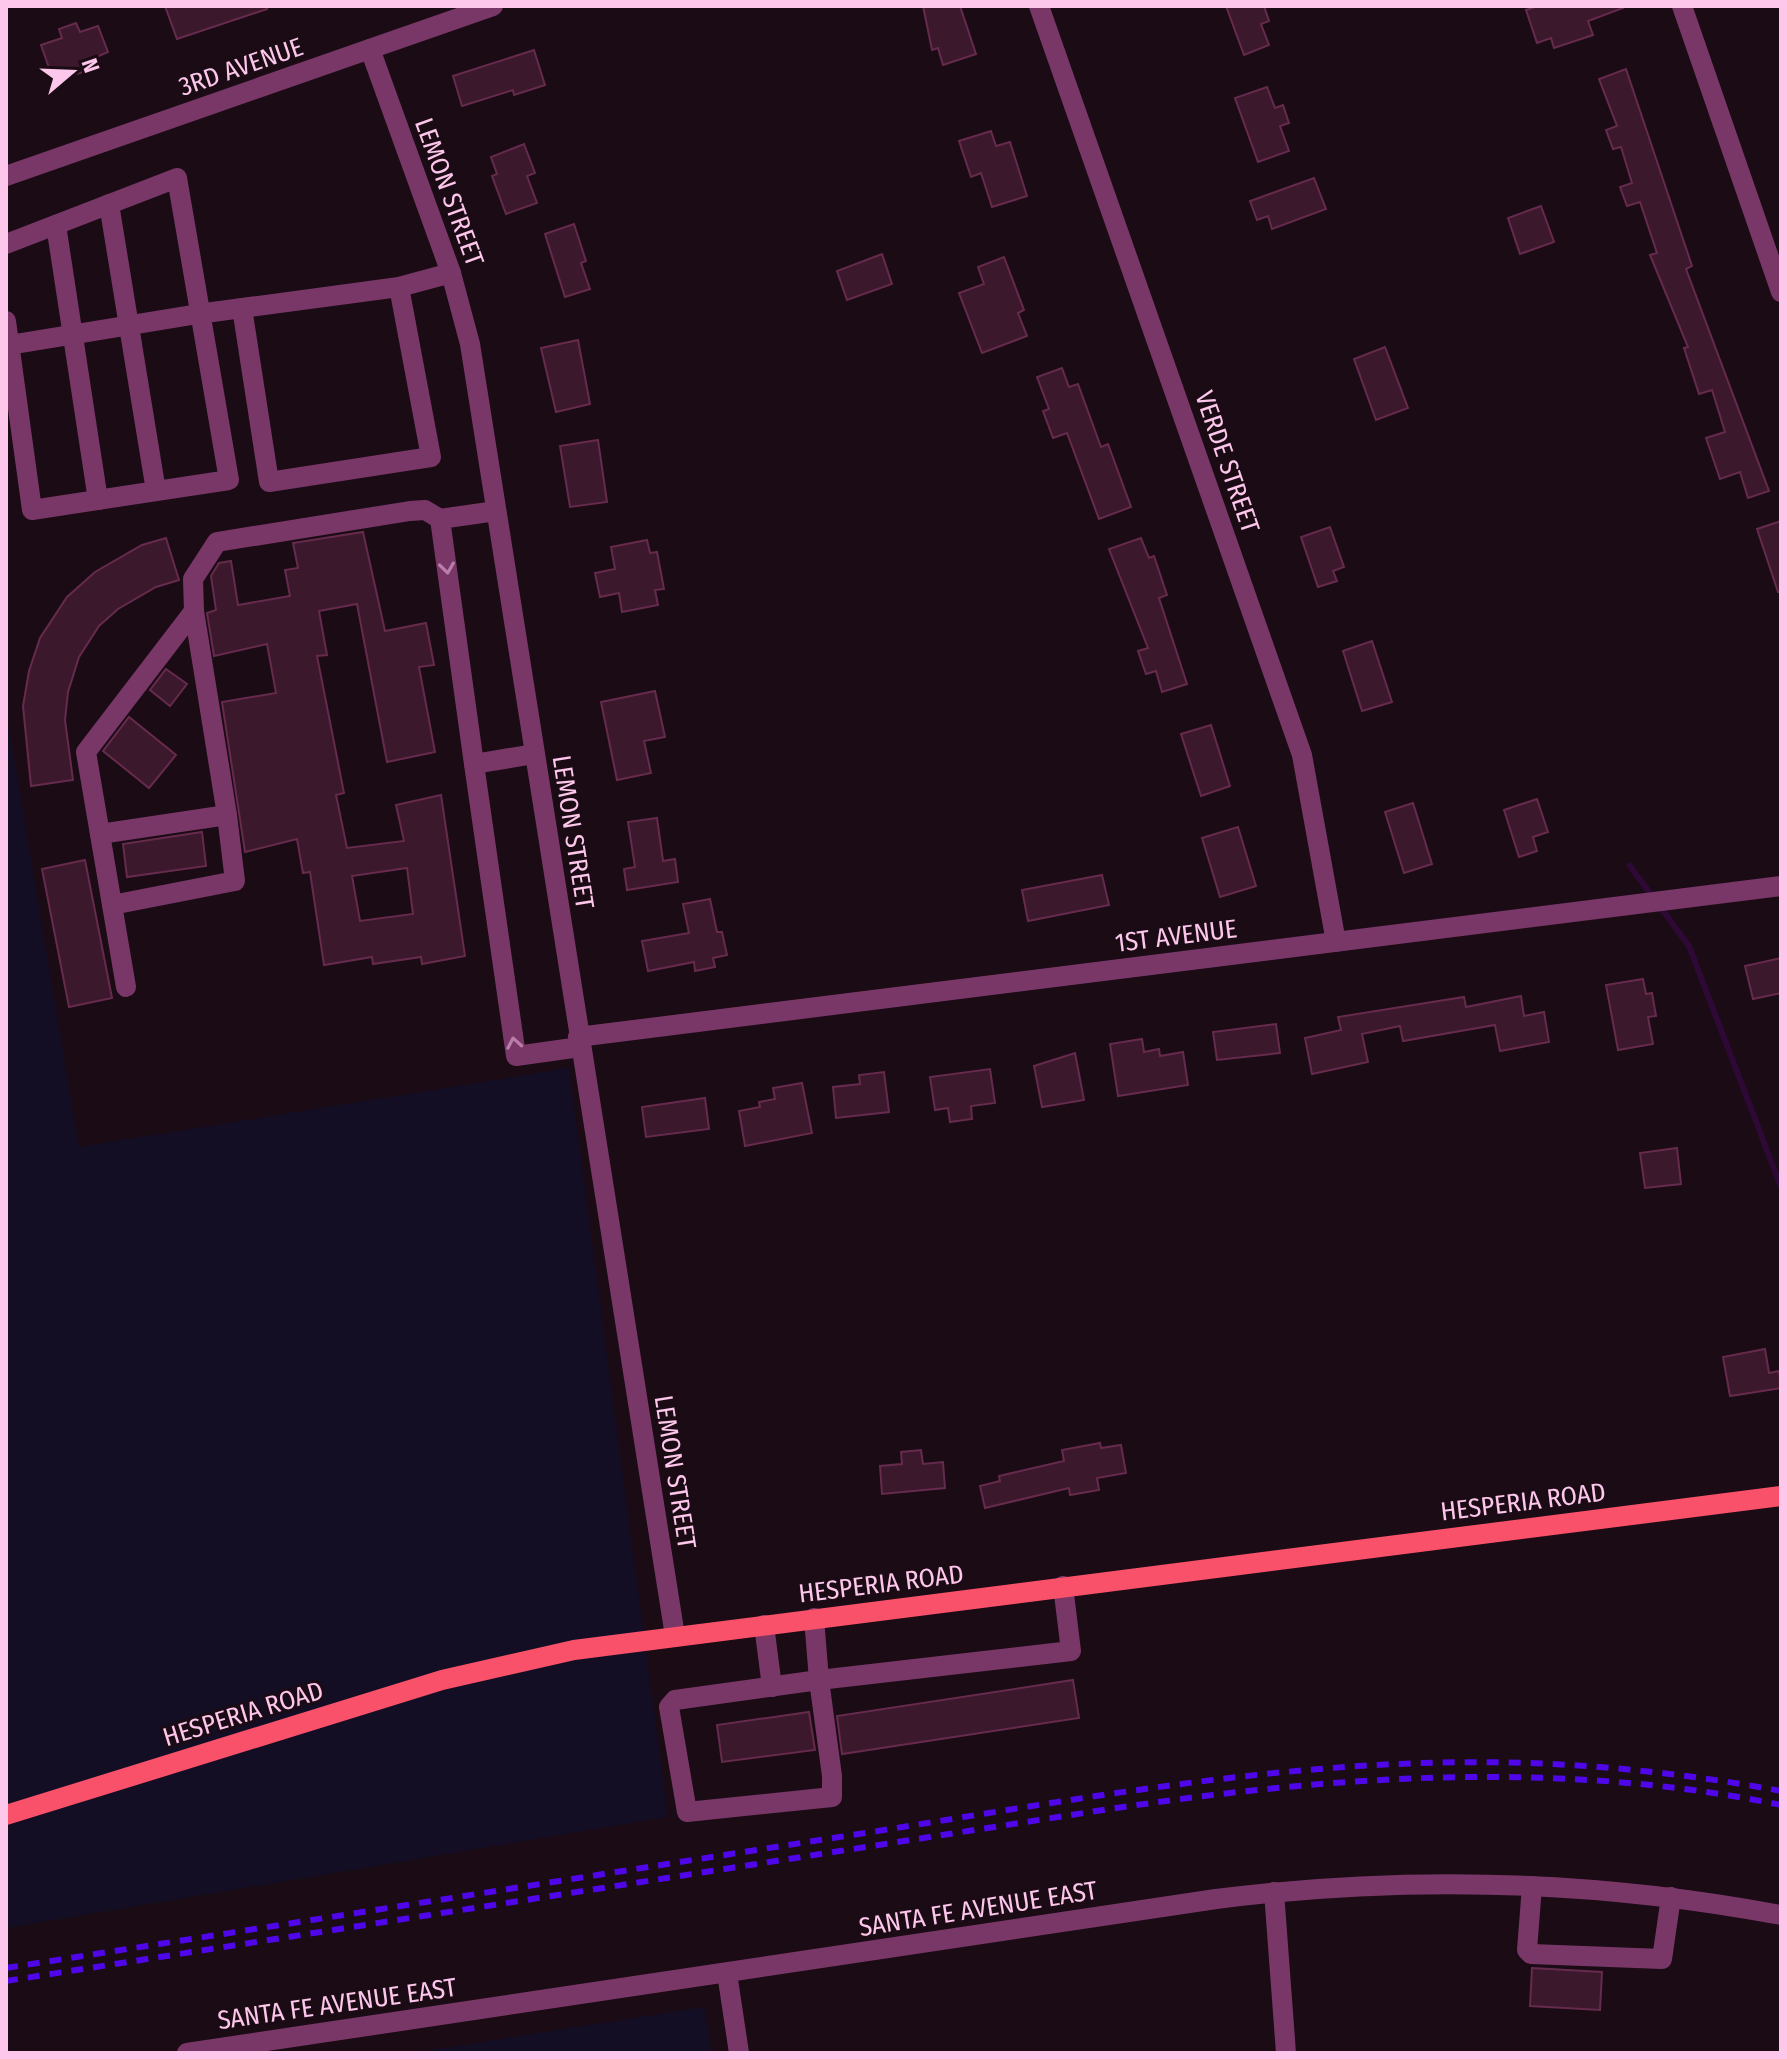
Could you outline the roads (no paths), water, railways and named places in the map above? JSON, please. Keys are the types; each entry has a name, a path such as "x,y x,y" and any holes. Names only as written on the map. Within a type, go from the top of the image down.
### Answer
{"main road":[{"name":"HESPERIA ROAD","path":"6,1815 442,1680 574,1650 1781,1496"}],"street":[{"name":"3RD AVENUE","path":"6,176 493,6"},
{"name":"VERDE STREET","path":"1039,6 1302,755 1336,942"},
{"path":"1682,6 1781,292"},
{"name":"LEMON STREET","path":"370,49 451,273 470,344 675,1636"},
{"path":"6,244 177,178 229,480 32,510 6,321"},
{"path":"109,204 156,491"},
{"path":"56,225 98,500"},
{"path":"9,345 198,314 399,287 451,273"},
{"path":"242,308 269,482 431,457 399,287"},
{"path":"112,905 235,881 194,611 193,579 217,542 410,511 425,510 440,519 496,511"},
{"path":"440,519 474,764 534,754"},
{"path":"126,987 86,752 194,611"},
{"name":"1ST AVENUE","path":"474,764 516,1056 579,1042 1781,886"},
{"path":"100,834 227,815"},
{"path":"814,1618 819,1680 832,1776 832,1797 687,1812 669,1707 675,1700 819,1680 1071,1651 1063,1586"},
{"path":"764,1625 772,1687"},
{"name":"SANTA FE AVENUE EAST","path":"187,2053 1274,1892 1379,1884 1532,1886 1671,1897 1781,1915"},
{"path":"1532,1886 1527,1950 1531,1954 1662,1959 1671,1897"},
{"path":"1274,1892 1286,2053"},
{"path":"727,1973 739,2053"}],"waterway":[{"path":"1630,866 1689,946 1781,1187"}],"railway":[{"path":"6,1968 1053,1803 1275,1773 1423,1763 1558,1764 1648,1771 1781,1791"},
{"path":"6,1981 1103,1810 1272,1788 1357,1781 1527,1777 1696,1791 1781,1805"}]}
